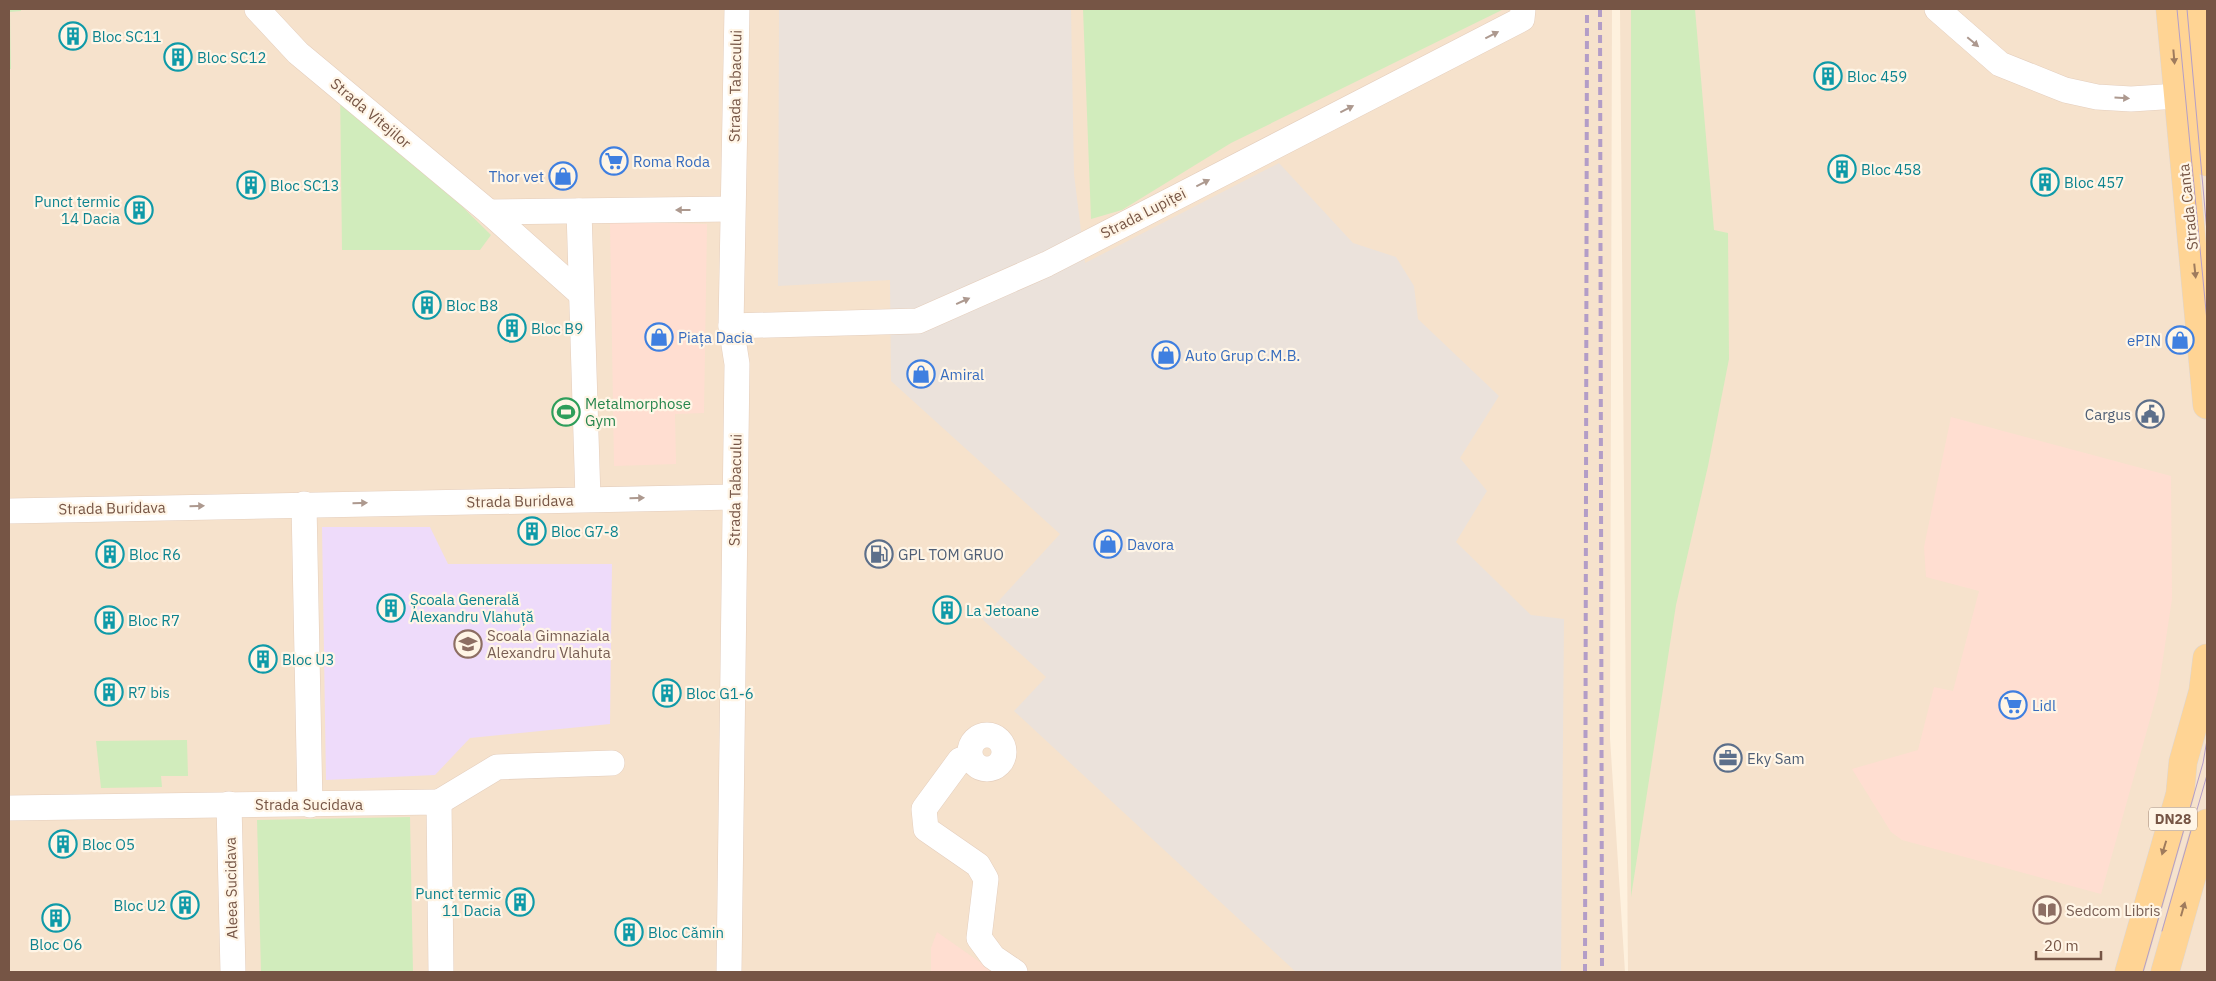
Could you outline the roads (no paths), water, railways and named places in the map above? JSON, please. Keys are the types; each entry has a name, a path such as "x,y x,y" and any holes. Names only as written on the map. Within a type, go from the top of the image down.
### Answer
{"main road":[{"name":"Strada Canta","path":"2170,9 2207,405"},
{"name":"Strada Canta","path":"2194,9 2207,162"},
{"name":"DN28","path":"2129,972 2180,794 2184,762 2203,691 2207,661"},
{"name":"DN28","path":"2165,972 2207,823"}],"street":[{"name":"Strada Vitejilor","path":"257,9 298,53 489,212 581,294"},
{"name":"Strada Tabacului","path":"729,972 737,364 731,326 737,9"},
{"name":"Strada Lupiței","path":"731,326 918,321 1047,264 1522,19 1523,9"},
{"path":"1937,9 2000,64 2065,90 2097,97 2178,96"},
{"path":"489,212 732,209"},
{"path":"579,211 588,499"},
{"name":"Strada Buridava","path":"9,511 735,497"},
{"path":"304,504 310,805"},
{"path":"2180,794 2193,766 2207,717"},
{"path":"970,757 960,760 924,809 926,829 978,865 986,879 979,938 993,958 1015,972"},
{"path":"441,972 439,802 497,767 612,763"},
{"name":"Strada Sucidava","path":"9,808 439,802"},
{"name":"Aleea Sucidava","path":"229,804 233,972"}],"tram line":[{"path":"2177,9 2207,321"},
{"path":"2187,9 2207,232"},
{"path":"2143,972 2203,763 2207,740"},
{"path":"2162,931 2207,775"}],"railway":[{"path":"1585,972 1587,9"},
{"path":"1600,9 1602,972"}],"place":[{"name":"Bloc SC11","path":"73,36"},
{"name":"Bloc SC12","path":"178,57"},
{"name":"Bloc 459","path":"1828,76"},
{"name":"Roma Roda","path":"614,161"},
{"name":"Bloc 458","path":"1842,169"},
{"name":"Thor vet","path":"563,176"},
{"name":"Bloc 457","path":"2045,182"},
{"name":"Bloc SC13","path":"251,185"},
{"name":"Punct termic 14 Dacia","path":"139,210"},
{"name":"Bloc B8","path":"427,305"},
{"name":"Bloc B9","path":"512,328"},
{"name":"Piața Dacia","path":"659,337"},
{"name":"ePIN","path":"2180,340"},
{"name":"Auto Grup C.M.B.","path":"1166,355"},
{"name":"Amiral","path":"921,374"},
{"name":"Metalmorphose Gym","path":"566,412"},
{"name":"Cargus","path":"2150,414"},
{"name":"Bloc G7-8","path":"532,531"},
{"name":"Davora","path":"1108,544"},
{"name":"Bloc R6","path":"110,554"},
{"name":"GPL TOM GRUO","path":"879,554"},
{"name":"Școala Generală Alexandru Vlahuță","path":"391,608"},
{"name":"La Jetoane","path":"947,610"},
{"name":"Bloc R7","path":"109,620"},
{"name":"Scoala Gimnaziala Alexandru Vlahuta","path":"468,644"},
{"name":"Bloc U3","path":"263,659"},
{"name":"R7 bis","path":"109,692"},
{"name":"Bloc G1-6","path":"667,693"},
{"name":"Lidl","path":"2013,705"},
{"name":"Eky Sam","path":"1728,758"},
{"name":"Bloc O5","path":"63,844"},
{"name":"Punct termic 11 Dacia","path":"520,902"},
{"name":"Bloc U2","path":"185,905"},
{"name":"Sedcom Libris","path":"2047,910"},
{"name":"Bloc O6","path":"56,918"},
{"name":"Bloc Cămin","path":"629,932"}]}
